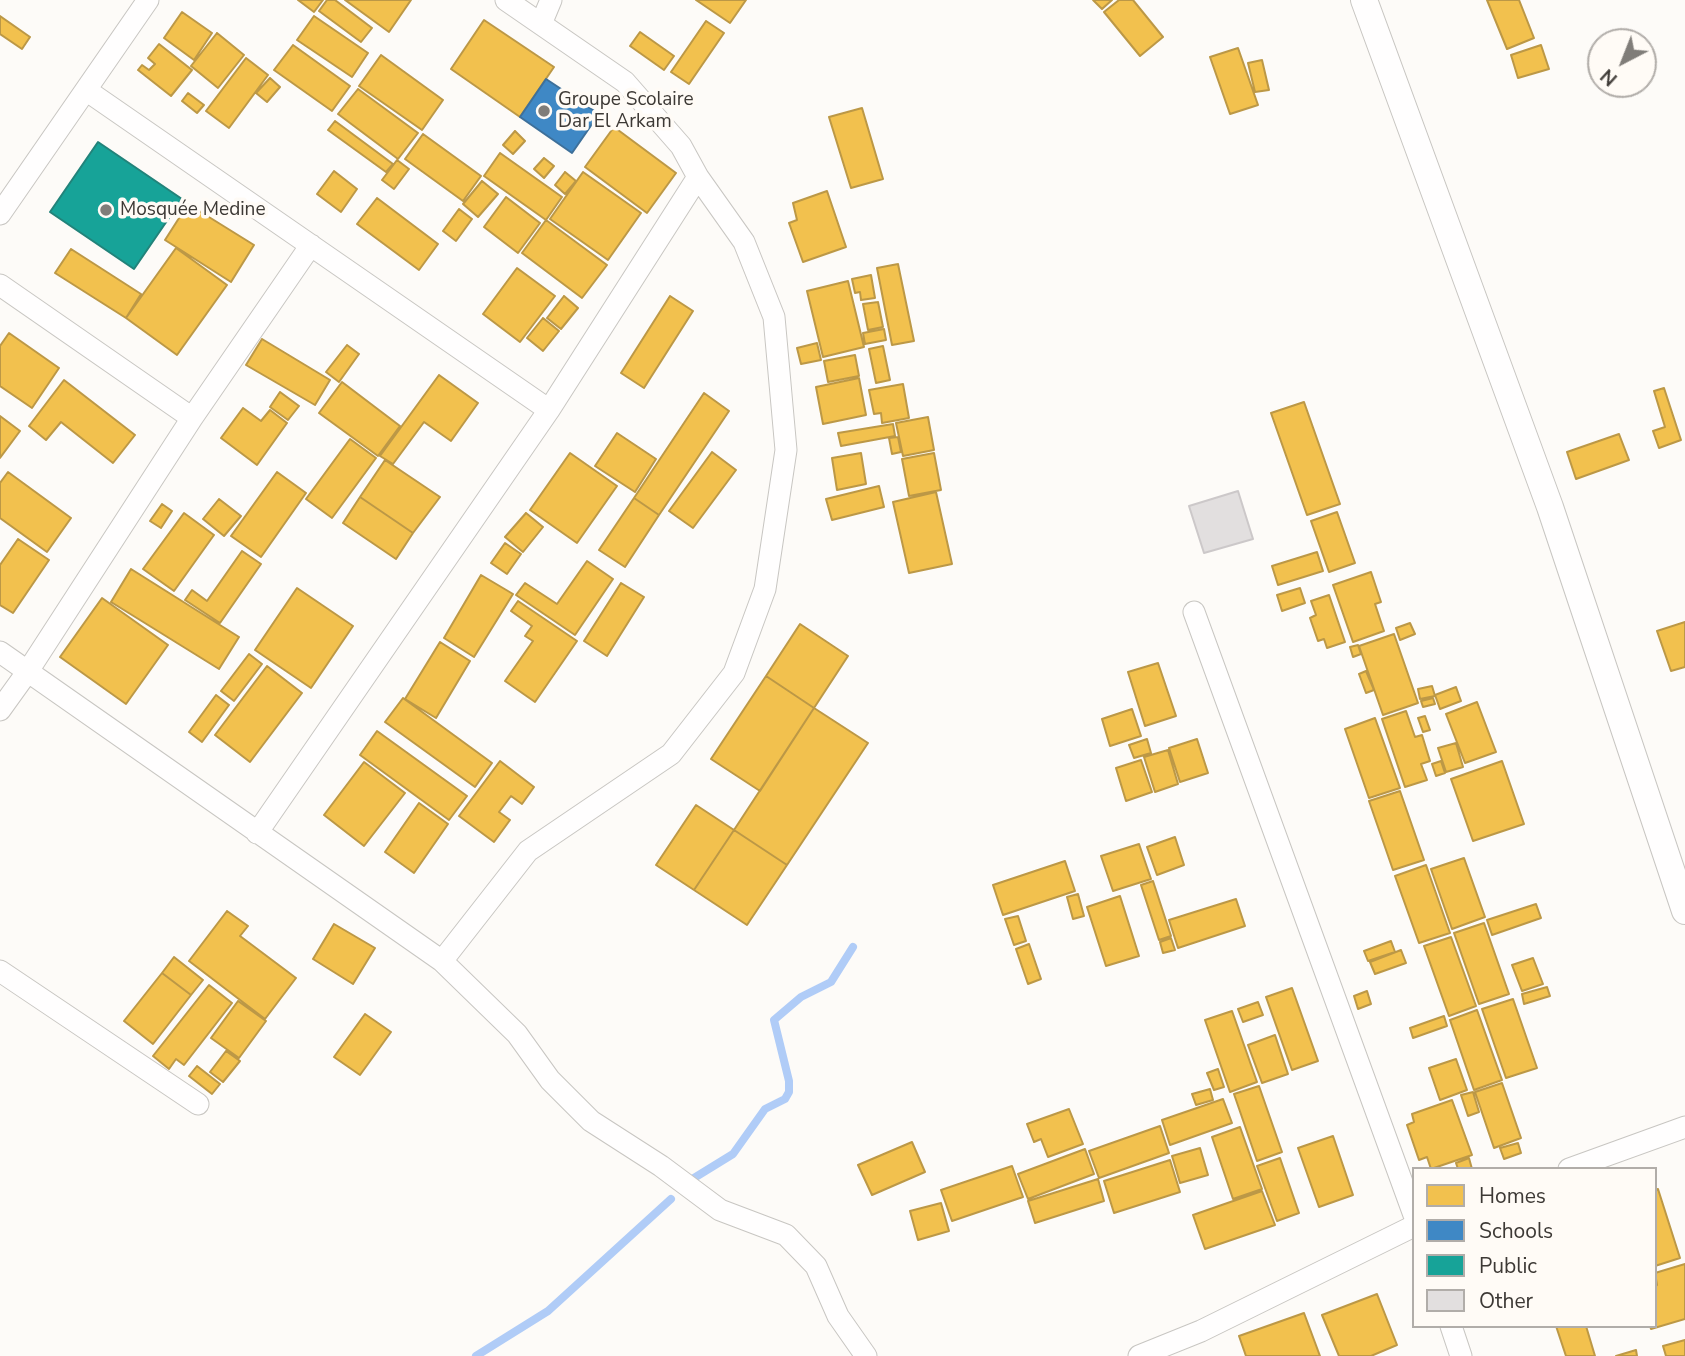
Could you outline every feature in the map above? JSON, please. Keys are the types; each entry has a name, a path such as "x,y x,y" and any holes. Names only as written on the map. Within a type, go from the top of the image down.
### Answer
{"street":[{"path":"0,214 148,0"},
{"path":"442,961 528,851 670,754 734,673 765,589 786,450 774,317 744,242 698,177 674,137 625,82 506,0"},
{"path":"541,24 551,0"},
{"path":"1364,0 1550,508 1685,911"},
{"path":"86,90 549,410"},
{"path":"257,833 549,410 698,177"},
{"path":"0,710 192,418 311,245"},
{"path":"0,285 192,418"},
{"path":"1194,612 1412,1210"},
{"path":"0,652 442,961 517,1034 550,1080 591,1121 661,1166 720,1210 786,1235 816,1266 838,1316 866,1356"},
{"path":"0,971 198,1104"},
{"path":"1575,1167 1685,1127"},
{"path":"1139,1356 1201,1331 1412,1227"},
{"path":"1452,1328 1461,1356"}],"building: Homes":[{"path":"298,0 323,0 314,12"},
{"path":"327,0 335,0 372,28 361,42 319,11"},
{"path":"345,0 411,0 389,32"},
{"path":"696,0 746,0 730,23"},
{"path":"1093,0 1112,0 1102,9"},
{"path":"1119,0 1133,0 1163,37 1140,56 1104,12"},
{"path":"1487,0 1519,0 1534,38 1507,49"},
{"path":"182,12 212,33 194,60 164,38"},
{"path":"0,16 30,37 22,49 0,34"},
{"path":"314,16 368,53 352,77 297,40"},
{"path":"484,20 554,67 520,117 451,69"},
{"path":"706,21 724,33 689,84 671,72"},
{"path":"640,32 674,56 664,70 630,46"},
{"path":"217,33 244,55 218,88 191,66"},
{"path":"159,44 192,70 171,96 138,70 142,65 149,70 155,64 148,58"},
{"path":"293,45 350,86 332,111 274,70"},
{"path":"1541,45 1549,69 1518,78 1511,55"},
{"path":"1238,48 1258,105 1230,114 1210,57"},
{"path":"381,55 443,100 422,130 359,86"},
{"path":"246,58 268,75 229,128 206,111"},
{"path":"1262,60 1269,90 1255,92 1248,63"},
{"path":"270,78 280,87 267,102 256,93"},
{"path":"358,89 418,133 398,159 338,114"},
{"path":"188,93 204,105 197,113 182,101"},
{"path":"862,108 883,179 851,188 829,117"},
{"path":"335,121 393,164 386,172 328,130"},
{"path":"614,127 676,173 647,213 585,167"},
{"path":"515,131 525,141 513,154 503,145"},
{"path":"423,134 481,176 463,201 405,159"},
{"path":"500,153 562,197 546,220 484,176"},
{"path":"544,158 554,166 544,178 534,169"},
{"path":"397,160 409,169 394,189 382,180"},
{"path":"334,171 357,189 341,212 317,194"},
{"path":"565,172 576,181 565,194 555,185"},
{"path":"583,172 641,213 608,260 550,219"},
{"path":"482,181 498,194 478,217 463,204"},
{"path":"827,191 846,247 803,262 789,223 797,220 793,203"},
{"path":"506,197 540,223 518,253 484,227"},
{"path":"377,198 438,244 419,270 357,224"},
{"path":"188,204 254,245 231,282 165,240"},
{"path":"459,209 472,219 456,241 443,231"},
{"path":"546,220 607,265 582,298 522,253"},
{"path":"176,248 227,285 177,355 126,318"},
{"path":"71,249 141,294 126,318 55,273"},
{"path":"898,264 914,341 892,345 877,268"},
{"path":"517,268 555,296 520,342 483,314"},
{"path":"871,275 875,298 861,300 860,292 855,293 852,279"},
{"path":"848,281 864,347 823,357 807,291"},
{"path":"564,296 578,308 561,329 547,318"},
{"path":"670,296 693,311 644,388 621,373"},
{"path":"878,302 883,327 868,330 863,304"},
{"path":"543,318 559,331 543,351 527,338"},
{"path":"884,329 886,340 865,344 863,333"},
{"path":"9,333 59,368 32,408 0,386 0,346"},
{"path":"262,339 330,380 315,405 246,365"},
{"path":"817,343 821,360 801,364 797,348"},
{"path":"347,345 359,354 339,382 326,372"},
{"path":"883,346 890,380 876,383 869,349"},
{"path":"855,355 859,376 828,382 824,361"},
{"path":"439,375 478,403 451,441 424,422 393,464 380,456"},
{"path":"859,378 866,415 823,424 816,387"},
{"path":"64,380 135,435 113,463 61,422 46,440 29,426"},
{"path":"342,382 400,426 378,456 319,413"},
{"path":"903,384 909,418 882,423 881,413 874,414 869,390"},
{"path":"1664,388 1681,440 1659,448 1653,431 1665,427 1654,391"},
{"path":"280,392 299,406 288,420 270,407"},
{"path":"704,393 729,411 659,515 634,498"},
{"path":"1304,402 1340,504 1307,515 1271,413"},
{"path":"243,408 261,421 270,410 287,423 257,465 221,438"},
{"path":"0,416 20,431 0,458"},
{"path":"928,417 934,450 903,456 896,423"},
{"path":"893,424 895,436 841,446 838,433"},
{"path":"617,433 656,459 635,492 595,466"},
{"path":"1619,434 1629,460 1576,479 1567,452"},
{"path":"898,437 901,452 892,454 889,438"},
{"path":"350,439 376,458 332,518 306,499"},
{"path":"712,452 736,470 693,528 669,511"},
{"path":"570,453 617,486 577,543 530,510"},
{"path":"861,453 866,484 837,490 832,458"},
{"path":"934,453 941,490 909,496 902,459"},
{"path":"385,460 440,497 413,533 360,497"},
{"path":"8,472 71,518 47,552 0,518 0,483"},
{"path":"277,472 306,493 261,557 231,536"},
{"path":"879,486 884,507 832,520 826,499"},
{"path":"936,492 952,564 909,573 893,502"},
{"path":"360,497 413,533 396,559 343,523"},
{"path":"634,498 659,515 625,567 599,550"},
{"path":"219,499 241,516 224,536 203,519"},
{"path":"162,504 172,511 161,528 150,521"},
{"path":"1337,512 1355,563 1329,572 1311,521"},
{"path":"184,513 214,535 174,591 143,569"},
{"path":"526,513 543,527 523,552 505,537"},
{"path":"18,539 49,560 13,613 0,605 0,565"},
{"path":"505,543 521,554 507,574 491,563"},
{"path":"242,551 261,564 220,623 185,600 192,590 207,601"},
{"path":"1317,552 1323,571 1278,585 1272,566"},
{"path":"587,561 613,579 575,635 516,595 525,583 557,604"},
{"path":"131,569 239,637 219,669 111,602"},
{"path":"1371,572 1381,602 1375,604 1384,631 1353,642 1333,585"},
{"path":"481,575 513,594 474,657 444,638"},
{"path":"621,583 644,597 607,656 584,641"},
{"path":"297,588 353,626 311,688 255,650"},
{"path":"1300,588 1305,603 1282,611 1277,595"},
{"path":"1329,595 1345,642 1327,648 1324,639 1318,641 1310,618 1316,615 1311,601"},
{"path":"102,598 168,645 126,704 60,657"},
{"path":"518,601 577,641 535,702 505,681 533,641 525,636 532,626 511,611"},
{"path":"1685,622 1685,667 1671,671 1657,631"},
{"path":"1410,623 1415,634 1400,640 1396,628"},
{"path":"800,624 848,656 814,708 766,676"},
{"path":"1394,634 1418,703 1383,715 1359,646"},
{"path":"440,642 470,661 436,718 405,699"},
{"path":"1358,645 1361,654 1353,657 1350,647"},
{"path":"249,654 262,664 234,701 221,691"},
{"path":"1158,663 1176,716 1145,726 1128,672"},
{"path":"267,666 302,693 250,762 215,735"},
{"path":"1366,671 1374,690 1366,693 1359,674"},
{"path":"766,676 814,708 760,791 711,759"},
{"path":"1432,686 1435,696 1420,699 1418,689"},
{"path":"1456,687 1461,701 1440,709 1435,695"},
{"path":"216,695 229,705 202,742 189,732"},
{"path":"403,698 492,763 475,787 385,722"},
{"path":"1433,698 1435,704 1423,707 1421,701"},
{"path":"1477,702 1496,752 1465,763 1446,714"},
{"path":"814,708 868,743 787,865 734,830"},
{"path":"1132,709 1141,736 1110,746 1102,719"},
{"path":"1406,711 1415,737 1422,735 1430,761 1421,764 1427,780 1405,787 1382,719"},
{"path":"1425,716 1430,730 1423,732 1418,718"},
{"path":"1375,718 1400,788 1369,798 1345,729"},
{"path":"377,731 467,796 449,820 360,755"},
{"path":"1147,739 1151,753 1134,758 1129,745"},
{"path":"1197,739 1208,773 1180,782 1169,748"},
{"path":"1456,743 1463,767 1446,772 1438,748"},
{"path":"1168,750 1178,784 1155,792 1144,757"},
{"path":"1141,760 1152,792 1126,801 1116,768"},
{"path":"500,761 534,787 522,804 511,796 499,812 510,820 494,842 459,816"},
{"path":"1441,761 1445,773 1436,776 1432,764"},
{"path":"1502,761 1524,824 1473,841 1451,779"},
{"path":"364,762 405,793 364,846 324,815"},
{"path":"1400,791 1424,860 1393,870 1369,801"},
{"path":"419,803 448,824 414,873 385,852"},
{"path":"696,805 734,830 694,890 656,865"},
{"path":"734,830 787,865 747,925 694,890"},
{"path":"1175,837 1184,865 1157,875 1147,847"},
{"path":"1139,844 1151,879 1113,891 1101,856"},
{"path":"1464,858 1485,917 1452,929 1431,869"},
{"path":"1065,861 1075,891 1003,915 993,885"},
{"path":"1426,865 1450,933 1419,943 1395,876"},
{"path":"1153,881 1171,936 1159,940 1141,885"},
{"path":"1078,894 1084,916 1073,919 1067,897"},
{"path":"1120,896 1139,956 1106,966 1087,907"},
{"path":"1236,899 1245,926 1178,948 1169,920"},
{"path":"1536,904 1541,918 1492,935 1487,920"},
{"path":"227,911 248,926 240,936 296,978 265,1019 189,961"},
{"path":"1018,916 1026,941 1014,945 1005,919"},
{"path":"1484,923 1509,994 1479,1004 1454,933"},
{"path":"334,924 375,948 353,984 313,959"},
{"path":"1451,937 1476,1006 1449,1016 1424,946"},
{"path":"1171,938 1175,950 1163,953 1160,942"},
{"path":"1391,941 1395,952 1368,961 1364,951"},
{"path":"1029,944 1041,979 1028,984 1016,949"},
{"path":"1401,950 1406,963 1375,974 1370,962"},
{"path":"174,957 203,980 191,995 162,973"},
{"path":"1533,958 1543,984 1522,991 1512,965"},
{"path":"162,973 191,995 153,1044 124,1021"},
{"path":"209,985 232,1003 184,1065 176,1059 169,1069 153,1056"},
{"path":"1547,987 1550,996 1524,1004 1522,994"},
{"path":"1292,988 1318,1061 1292,1070 1266,997"},
{"path":"1367,991 1371,1004 1358,1009 1354,996"},
{"path":"1513,999 1537,1068 1506,1078 1482,1009"},
{"path":"238,1001 266,1021 239,1058 211,1038"},
{"path":"1258,1002 1263,1015 1243,1022 1238,1009"},
{"path":"1477,1010 1502,1080 1474,1090 1450,1020"},
{"path":"1232,1011 1257,1082 1230,1092 1205,1020"},
{"path":"365,1014 391,1032 360,1075 334,1057"},
{"path":"1444,1016 1447,1026 1413,1038 1410,1028"},
{"path":"1275,1035 1288,1074 1262,1083 1248,1045"},
{"path":"226,1051 240,1061 223,1082 210,1072"},
{"path":"1456,1059 1467,1090 1440,1100 1429,1068"},
{"path":"197,1066 220,1084 212,1094 189,1076"},
{"path":"1218,1069 1224,1087 1214,1090 1207,1073"},
{"path":"1502,1083 1521,1138 1494,1148 1475,1092"},
{"path":"1259,1086 1282,1152 1257,1161 1234,1094"},
{"path":"1210,1089 1213,1100 1196,1105 1192,1094"},
{"path":"1473,1092 1479,1112 1468,1116 1461,1095"},
{"path":"1223,1099 1232,1123 1170,1145 1162,1120"},
{"path":"1452,1100 1472,1155 1437,1167 1430,1167 1427,1157 1419,1160 1407,1125 1414,1122 1412,1114"},
{"path":"1069,1109 1083,1144 1048,1157 1041,1139 1034,1142 1027,1124"},
{"path":"1160,1126 1169,1153 1099,1178 1089,1151"},
{"path":"1240,1127 1262,1189 1233,1199 1212,1137"},
{"path":"1333,1136 1353,1195 1319,1207 1298,1148"},
{"path":"912,1142 925,1172 872,1195 858,1165"},
{"path":"1518,1143 1521,1153 1504,1159 1500,1148"},
{"path":"1200,1148 1208,1175 1180,1183 1172,1156"},
{"path":"1085,1149 1094,1174 1028,1199 1018,1174"},
{"path":"1280,1158 1299,1213 1277,1221 1257,1166"},
{"path":"1469,1158 1471,1167 1457,1167 1456,1163"},
{"path":"1170,1160 1180,1192 1114,1213 1104,1181"},
{"path":"1012,1166 1023,1197 952,1221 941,1190"},
{"path":"1098,1179 1104,1201 1035,1223 1028,1201"},
{"path":"1657,1189 1680,1258 1657,1265"},
{"path":"1262,1191 1275,1225 1205,1249 1193,1215"},
{"path":"941,1203 949,1231 918,1240 910,1211"},
{"path":"1685,1264 1685,1319 1657,1327 1657,1285 1657,1272"},
{"path":"1377,1294 1397,1345 1371,1356 1339,1356 1322,1315"},
{"path":"1304,1313 1320,1356 1246,1356 1239,1336"},
{"path":"1557,1328 1587,1328 1595,1356 1566,1356"},
{"path":"1685,1340 1685,1356 1666,1356 1663,1346"},
{"path":"1636,1350 1637,1356 1616,1356"}],"building: Schools":[{"path":"546,79 599,114 572,153 520,117"}],"building: Public":[{"path":"98,142 182,199 134,269 50,212"}],"building: Other":[{"path":"1238,491 1253,539 1204,553 1189,506"}],"waterway":[{"path":"694,1178 733,1154 765,1109 785,1099 789,1092 789,1081 774,1020 801,997 831,982 853,947"},
{"path":"476,1356 548,1311 671,1199"}],"place":[{"name":"Groupe Scolaire Dar El Arkam","path":"544,111"},
{"name":"Mosquée Medine","path":"106,210"}]}
